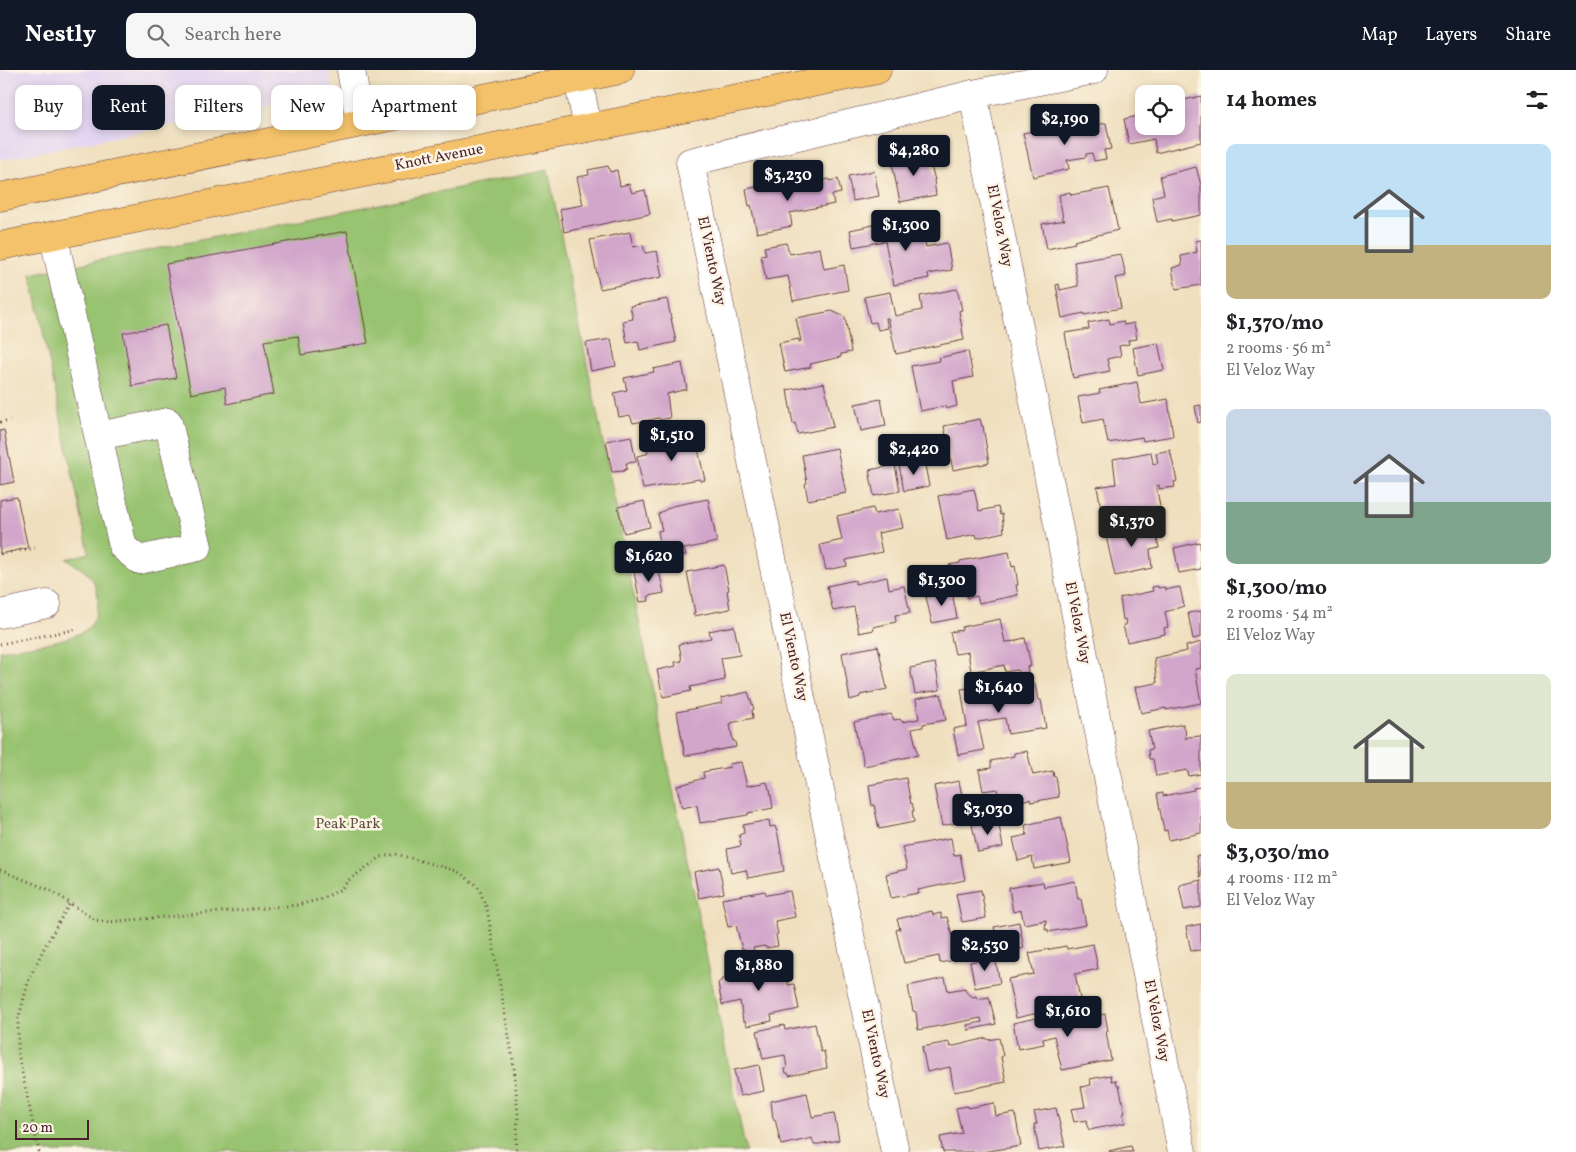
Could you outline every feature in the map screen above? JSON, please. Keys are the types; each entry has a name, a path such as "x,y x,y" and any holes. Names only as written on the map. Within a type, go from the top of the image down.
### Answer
{"main road":[{"path":"476,97 577,75 620,70"},
{"name":"Knott Avenue","path":"0,246 877,70"},
{"path":"0,197 353,123"}],"street":[{"path":"351,70 354,85"},
{"path":"973,94 1094,70"},
{"path":"577,75 588,128"},
{"name":"El Viento Way","path":"896,1152 690,162 973,94"},
{"name":"El Veloz Way","path":"973,94 1182,1152"},
{"path":"54,236 98,436 123,547 139,560 198,547 168,422 98,436"},
{"path":"0,614 46,604"}],"path":[{"path":"0,422 10,420"},
{"path":"0,554 35,548"},
{"path":"0,644 78,629"},
{"path":"0,870 52,891 95,920 108,922 297,905 322,899 341,889 349,880 381,857 396,854 457,871 478,886 487,908 514,1066 518,1114 516,1152"},
{"path":"39,1152 18,1053 18,1020 29,979 44,948 70,903"}],"shaded area":[{"path":"0,70 329,70 332,85 271,85 271,105 261,107 261,85 175,85 175,125 165,127 165,85 92,85 92,130 149,130 0,160"}],"green space":[{"name":"Peak Park","path":"548,170 746,1152 0,1152 0,651 61,640 83,632 93,621 98,602 97,590 92,579 84,570 66,559 89,553 31,274"}],"building":[{"path":"1201,96 1201,142 1156,153 1154,139 1129,144 1124,119 1135,117 1135,135 1185,135 1185,100"},
{"path":"1076,122 1077,129 1106,123 1111,149 1104,150 1106,159 1094,161 1092,153 1086,154 1086,157 1067,160 1069,169 1033,177 1023,133"},
{"path":"927,152 935,180 936,195 900,202 891,159"},
{"path":"608,166 610,172 617,170 620,186 629,184 632,193 645,190 650,214 564,232 560,209 583,205 577,177 589,175 588,170"},
{"path":"1196,167 1201,185 1201,215 1157,222 1152,197 1164,194 1160,176"},
{"path":"874,171 879,196 853,201 848,176"},
{"path":"829,179 829,181 838,179 841,193 832,195 834,204 790,213 792,226 757,233 746,189 783,182 785,190"},
{"path":"1109,188 1118,230 1047,249 1042,224 1065,220 1063,219 1059,195 1070,192 1071,195"},
{"path":"883,223 884,231 918,224 921,234 924,234 926,247 947,243 952,270 928,274 929,278 894,285 885,241 853,247 850,230"},
{"path":"347,231 368,343 301,355 298,336 264,341 274,394 227,404 225,387 191,394 166,264"},
{"path":"630,232 633,247 643,245 645,253 657,251 662,277 600,289 590,240"},
{"path":"1201,240 1201,285 1176,289 1172,268 1182,265 1181,256 1197,252 1195,241"},
{"path":"786,243 790,254 820,248 824,269 844,265 848,290 793,301 788,276 766,280 761,255 766,254 764,247"},
{"path":"1121,254 1126,276 1115,278 1121,308 1062,318 1056,285 1059,284 1060,290 1078,286 1074,262"},
{"path":"957,289 962,310 959,311 964,340 896,354 888,318 886,318 888,328 878,330 876,322 870,323 864,297 890,292 895,316 922,310 920,296"},
{"path":"667,299 676,342 640,350 638,341 627,343 623,321 633,319 630,306"},
{"path":"832,311 845,317 851,352 841,354 841,357 810,364 811,367 785,372 779,343 799,339 799,342 801,341 796,318"},
{"path":"1109,319 1110,324 1123,321 1124,325 1134,323 1137,339 1128,340 1129,344 1119,346 1121,356 1107,359 1110,371 1073,378 1065,333 1089,329 1088,323"},
{"path":"166,325 176,378 132,386 123,333"},
{"path":"611,339 616,366 591,371 586,343"},
{"path":"1158,343 1164,370 1138,375 1133,348"},
{"path":"968,351 973,377 953,381 957,406 946,409 945,406 920,411 911,366 940,361 939,358"},
{"path":"682,363 687,389 667,394 670,418 633,423 630,415 619,417 614,393 627,390 624,378 654,372 653,369"},
{"path":"1137,382 1141,404 1168,399 1173,436 1143,441 1142,437 1108,443 1103,419 1083,423 1078,397 1100,393 1099,390"},
{"path":"824,383 833,427 798,434 795,423 793,424 787,390"},
{"path":"881,399 886,426 861,431 855,404"},
{"path":"1201,405 1201,422 1198,423 1195,406"},
{"path":"980,419 983,426 989,463 953,470 944,426"},
{"path":"4,430 14,482 0,485 0,431"},
{"path":"697,432 700,449 698,449 705,480 700,481 699,479 643,489 637,456 647,454 649,445 659,443 658,439"},
{"path":"631,436 636,462 626,463 627,469 624,471 612,472 606,441"},
{"path":"837,448 846,493 808,500 802,455"},
{"path":"1170,450 1177,481 1174,482 1175,487 1159,489 1159,485 1156,486 1160,506 1125,512 1125,508 1102,513 1097,487 1116,484 1113,459 1151,452 1153,464 1158,463 1156,453"},
{"path":"924,460 929,486 904,491 899,465"},
{"path":"895,465 900,491 874,496 869,470"},
{"path":"974,489 979,511 998,507 1000,515 1002,514 1004,532 977,538 976,534 947,540 938,496"},
{"path":"17,497 28,548 0,554 0,500"},
{"path":"708,499 717,542 684,549 686,555 663,559 658,531 662,530 658,514 672,506"},
{"path":"644,501 650,527 624,533 618,507"},
{"path":"873,508 875,514 899,509 903,528 878,533 882,552 846,560 847,566 826,570 820,545 842,540 837,516"},
{"path":"1154,522 1159,548 1150,550 1152,568 1115,576 1106,536 1108,535 1107,531"},
{"path":"1200,542 1201,569 1179,573 1174,548"},
{"path":"1009,552 1012,567 1015,566 1018,595 979,603 977,596 967,598 965,590 954,592 949,565 960,563 960,561"},
{"path":"724,565 729,590 727,591 730,609 694,616 687,572"},
{"path":"658,567 664,593 648,596 649,601 640,602 634,572"},
{"path":"887,577 889,589 904,586 910,613 895,615 896,622 873,627 874,630 859,633 854,607 833,611 827,586 855,580 855,584"},
{"path":"1158,586 1158,588 1165,587 1165,590 1180,587 1184,606 1165,612 1168,627 1164,628 1165,634 1127,642 1123,625 1126,625 1125,619 1123,620 1120,598 1153,591 1152,587"},
{"path":"952,592 957,618 932,623 926,597"},
{"path":"1201,611 1201,637 1193,639 1188,613"},
{"path":"1000,619 1005,642 1025,638 1031,666 1027,667 1028,672 1018,674 1018,670 1005,672 1004,665 971,672 968,652 955,654 950,632 962,630 962,627"},
{"path":"734,626 740,655 721,658 725,680 690,687 691,691 663,697 657,670 676,666 675,662 682,661 679,644 711,638 709,631"},
{"path":"1201,642 1201,668 1195,669 1201,703 1141,713 1135,687 1157,683 1154,658 1187,651 1186,646"},
{"path":"878,646 887,689 860,695 860,697 850,700 842,653"},
{"path":"935,663 940,690 915,694 910,668"},
{"path":"1035,684 1038,700 1041,700 1046,728 1008,734 1005,718 978,722 984,750 958,755 953,729 967,726 961,689 970,688 971,695"},
{"path":"748,692 754,709 752,710 753,718 731,723 730,725 736,747 685,756 677,712 722,703 721,698"},
{"path":"941,694 946,720 923,724 923,727 912,729 918,755 864,766 854,722 891,714 894,720 900,719 902,722 919,719 916,699"},
{"path":"1183,724 1186,739 1188,737 1201,736 1201,774 1189,776 1187,770 1156,776 1153,759 1149,759 1148,750 1152,749 1148,731"},
{"path":"1027,751 1033,775 1053,771 1054,777 1056,777 1059,797 1031,802 1030,799 1000,805 997,789 983,791 979,770 991,768 991,761 1014,756 1014,753"},
{"path":"741,762 747,786 767,782 773,808 748,813 748,815 700,823 697,805 682,808 677,786 704,778 703,772 730,767 729,764"},
{"path":"906,778 914,811 912,811 914,822 879,829 874,805 872,806 869,785"},
{"path":"959,781 967,821 942,826 934,786"},
{"path":"1201,787 1201,833 1169,840 1167,830 1164,831 1157,794 1163,793 1163,796"},
{"path":"1061,817 1071,862 1034,869 1032,857 1018,861 1013,838 1027,835 1025,825"},
{"path":"769,820 770,827 775,826 778,835 784,871 748,878 746,870 731,873 727,849 741,846 739,835 744,833 743,825"},
{"path":"998,820 1003,847 978,852 972,825"},
{"path":"951,838 954,856 960,854 965,880 918,890 919,893 891,898 886,874 907,869 902,847"},
{"path":"1201,855 1201,877 1200,877 1196,856"},
{"path":"719,867 724,893 699,898 694,872"},
{"path":"1201,880 1201,907 1184,910 1179,885"},
{"path":"1075,881 1086,925 1048,932 1048,929 1045,930 1046,920 1024,924 1021,910 1013,912 1009,888 1043,882 1044,887"},
{"path":"981,890 986,918 962,922 956,894"},
{"path":"765,891 767,895 790,891 795,917 775,921 778,946 753,948 754,953 746,954 745,949 742,949 736,925 728,927 722,899"},
{"path":"932,911 933,915 941,913 941,918 947,917 959,959 940,963 939,956 904,963 896,930 900,929 897,919"},
{"path":"1019,922 1024,948 999,953 994,927"},
{"path":"1201,924 1201,950 1191,951 1186,927"},
{"path":"1093,944 1098,969 1075,974 1080,999 1046,1005 1047,1011 1016,1018 1008,979 1034,974 1029,953 1066,946 1067,949"},
{"path":"995,957 1000,983 975,988 970,962"},
{"path":"782,961 788,985 794,984 799,1009 771,1015 772,1021 747,1026 745,1021 743,1021 740,1001 722,1005 718,983 728,975 727,972"},
{"path":"945,978 948,991 965,988 966,992 973,997 976,996 977,999 989,997 996,1024 968,1030 967,1025 982,1022 981,1018 918,1030 916,1012 913,1011 908,986"},
{"path":"1068,1011 1070,1022 1105,1014 1111,1060 1062,1070 1054,1036 1043,1039 1044,1044 1018,1049 1013,1023"},
{"path":"815,1024 821,1052 824,1051 827,1068 789,1076 785,1069 787,1068 785,1055 763,1059 757,1031 784,1025 785,1030"},
{"path":"987,1038 988,1040 999,1038 1006,1082 954,1092 950,1067 927,1072 922,1047 949,1042 950,1047"},
{"path":"759,1065 764,1091 740,1096 734,1070"},
{"path":"1111,1075 1112,1081 1116,1080 1117,1085 1119,1085 1125,1113 1123,1114 1125,1123 1089,1130 1086,1123 1088,1122 1087,1120 1074,1122 1071,1109 1085,1107 1081,1087 1091,1085 1090,1079"},
{"path":"807,1093 812,1117 834,1113 839,1140 814,1145 812,1138 781,1145 775,1119 773,1119 771,1101"},
{"path":"994,1103 996,1116 1015,1113 1021,1146 982,1152 943,1152 940,1137 962,1133 956,1108 968,1106 968,1108"},
{"path":"1056,1108 1065,1146 1039,1151 1034,1124 1037,1124 1034,1112"},
{"path":"1131,1146 1133,1152 1109,1152 1109,1151"}]}
